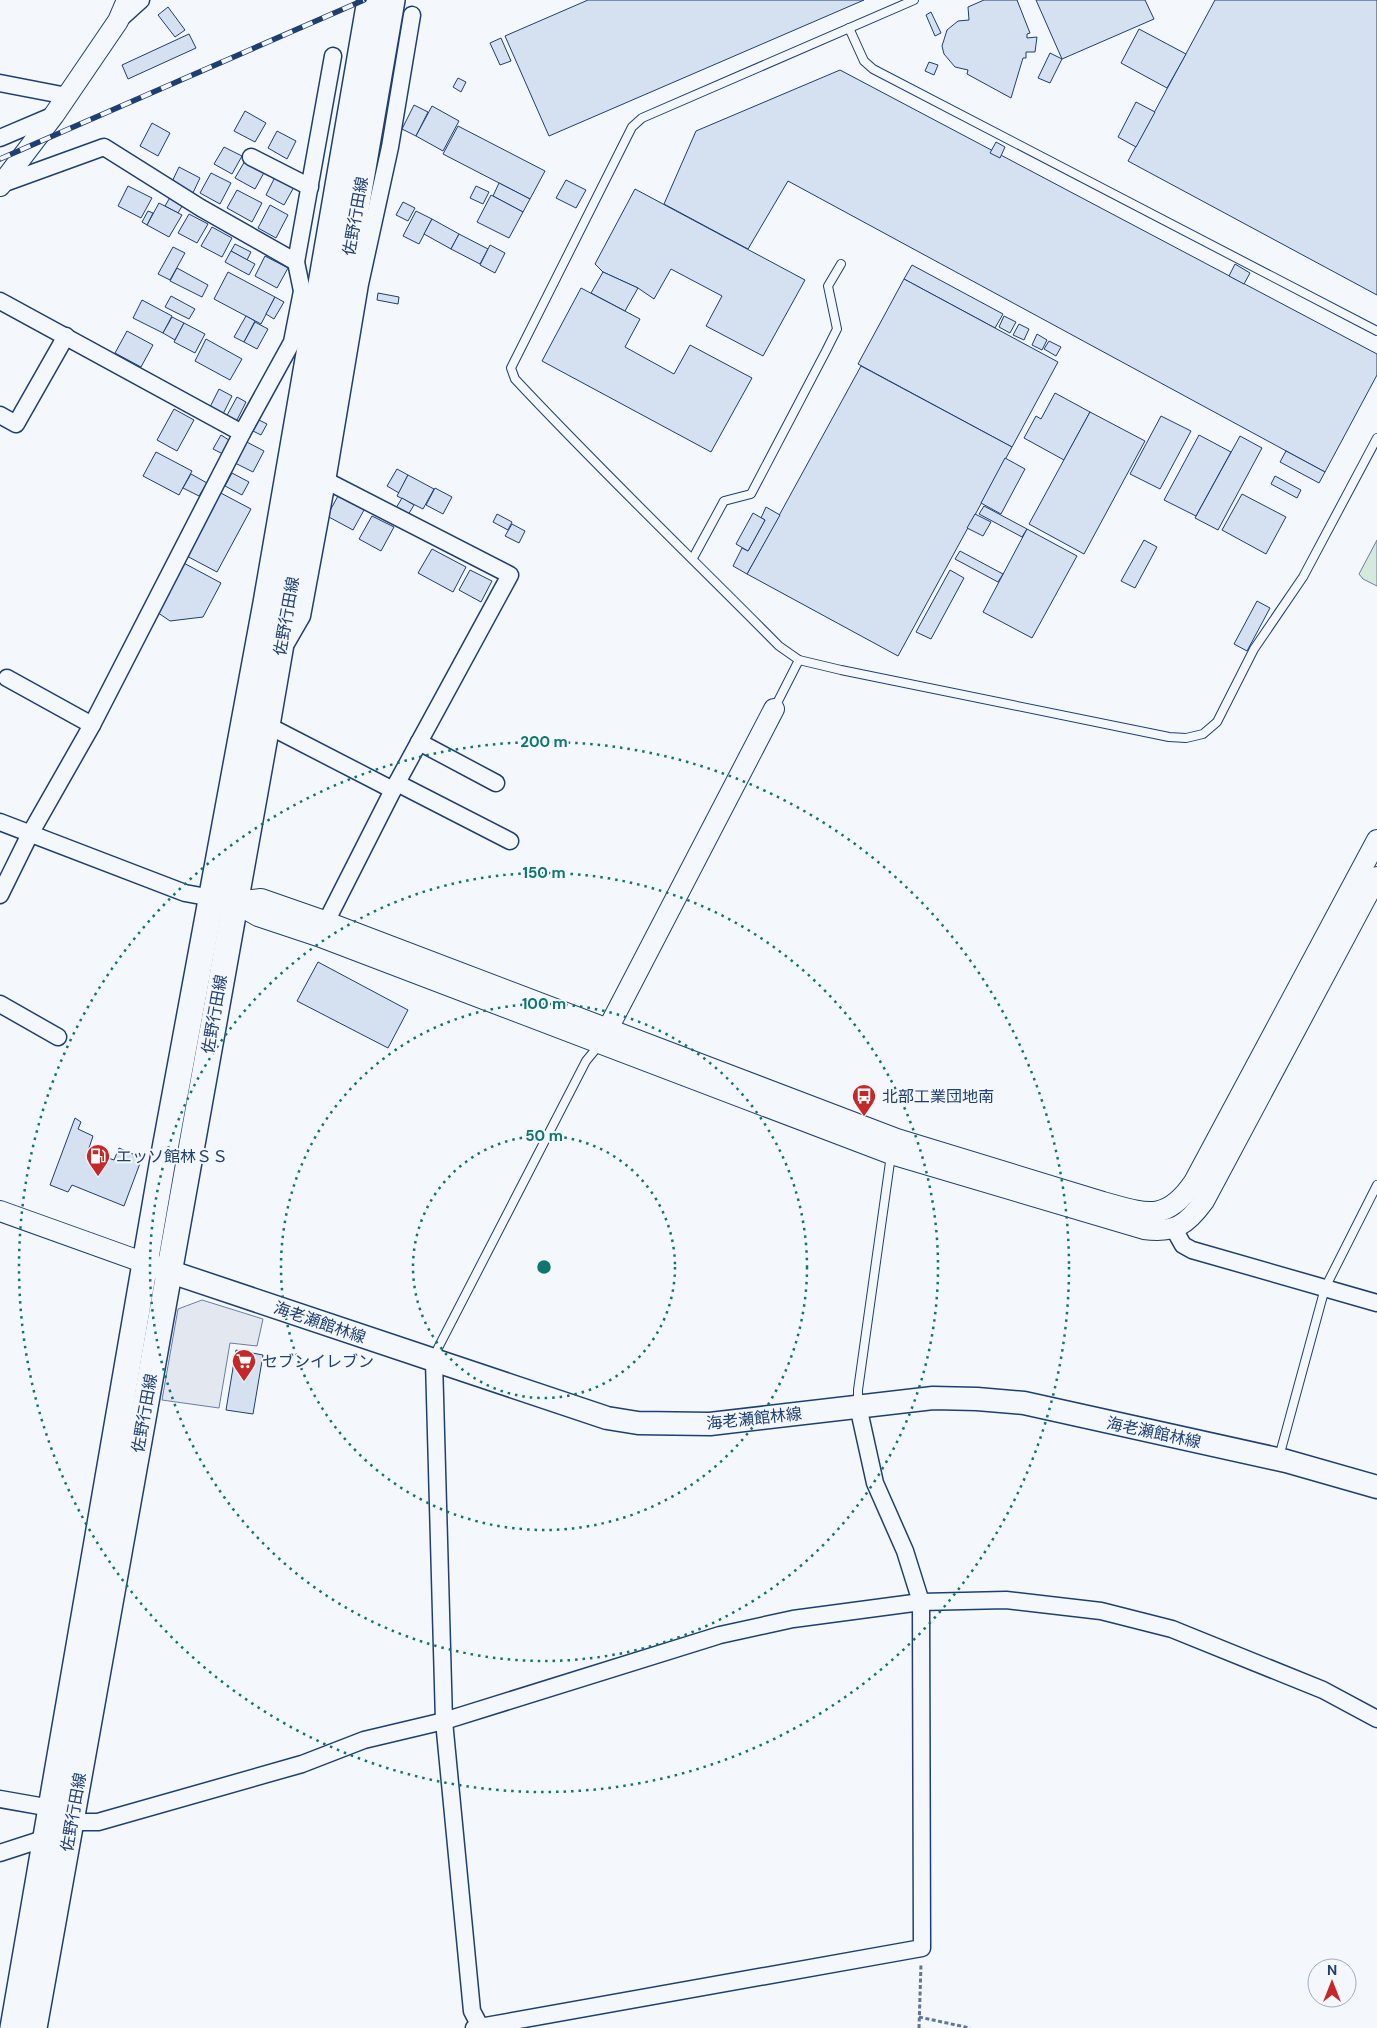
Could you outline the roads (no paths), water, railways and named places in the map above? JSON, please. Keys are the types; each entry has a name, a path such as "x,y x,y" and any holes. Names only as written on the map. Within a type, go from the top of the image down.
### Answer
{"main road":[{"name":"佐野行田線","path":"13,2028 46,1838 61,1815 169,1271 223,900 267,725 278,657 277,604 370,0"},
{"name":"佐野行田線","path":"34,2028 61,1815 145,1263 223,900 277,604 392,0"},
{"name":"海老瀬館林線","path":"145,1263 607,1418 638,1423 710,1424 933,1398 977,1398 1024,1403 1279,1459 1377,1487"}],"street":[{"path":"117,0 118,21"},
{"path":"1,185 54,115 118,21 126,0"},
{"path":"118,21 141,0"},
{"path":"278,657 302,616 360,284 390,147 412,15"},
{"path":"0,894 30,834 92,725 242,433 292,342 302,291 296,262 333,56"},
{"path":"0,83 67,96"},
{"path":"0,138 54,115"},
{"path":"1,185 104,147 201,208 296,262"},
{"path":"251,156 310,186"},
{"path":"0,301 242,433"},
{"path":"0,416 16,424 66,336"},
{"path":"322,929 395,787 510,575 327,481"},
{"path":"7,678 92,725"},
{"path":"604,1037 774,709"},
{"path":"267,725 510,842"},
{"path":"419,742 496,783"},
{"path":"0,822 185,893 223,900 258,916 322,929 894,1146 1144,1230 1160,1231 1174,1229 1186,1222 1204,1201 1377,877"},
{"path":"894,1146 1136,1211 1154,1212 1169,1208 1183,1198 1211,1153 1377,840"},
{"path":"0,1004 58,1037"},
{"path":"0,1211 145,1263"},
{"path":"1174,1229 1183,1246 1192,1250 1377,1303"},
{"path":"434,1361 444,1722 472,2011 479,2028 922,1948 921,1602 905,1551 875,1483 858,1406"},
{"path":"0,1799 61,1815 98,1822 302,1764 364,1740 444,1722 720,1635 793,1619 921,1602 1006,1600 1100,1611 1172,1629 1323,1690 1377,1719"},
{"path":"0,1853 46,1838"}],"lane":[{"path":"914,0 642,118 632,127 511,368 515,379 576,444 610,475 780,646 799,660 1169,736 1186,738 1204,734 1217,722 1254,649 1303,576 1377,438"},
{"path":"849,28 864,62 874,69 1377,331"},
{"path":"693,558 724,501 751,494 826,351 837,329 828,286 841,264"},
{"path":"774,709 799,660"},
{"path":"434,1361 438,1348 586,1061 604,1037"},
{"path":"858,1406 858,1390 894,1146"},
{"path":"1279,1459 1325,1288 1377,1185"}],"railway":[{"path":"0,159 364,0"}],"place":[{"name":"北部工業団地南","path":"864,1117"},
{"name":"エッソ館林ＳＳ","path":"98,1177"},
{"name":"セブンイレブン","path":"244,1382"}]}
